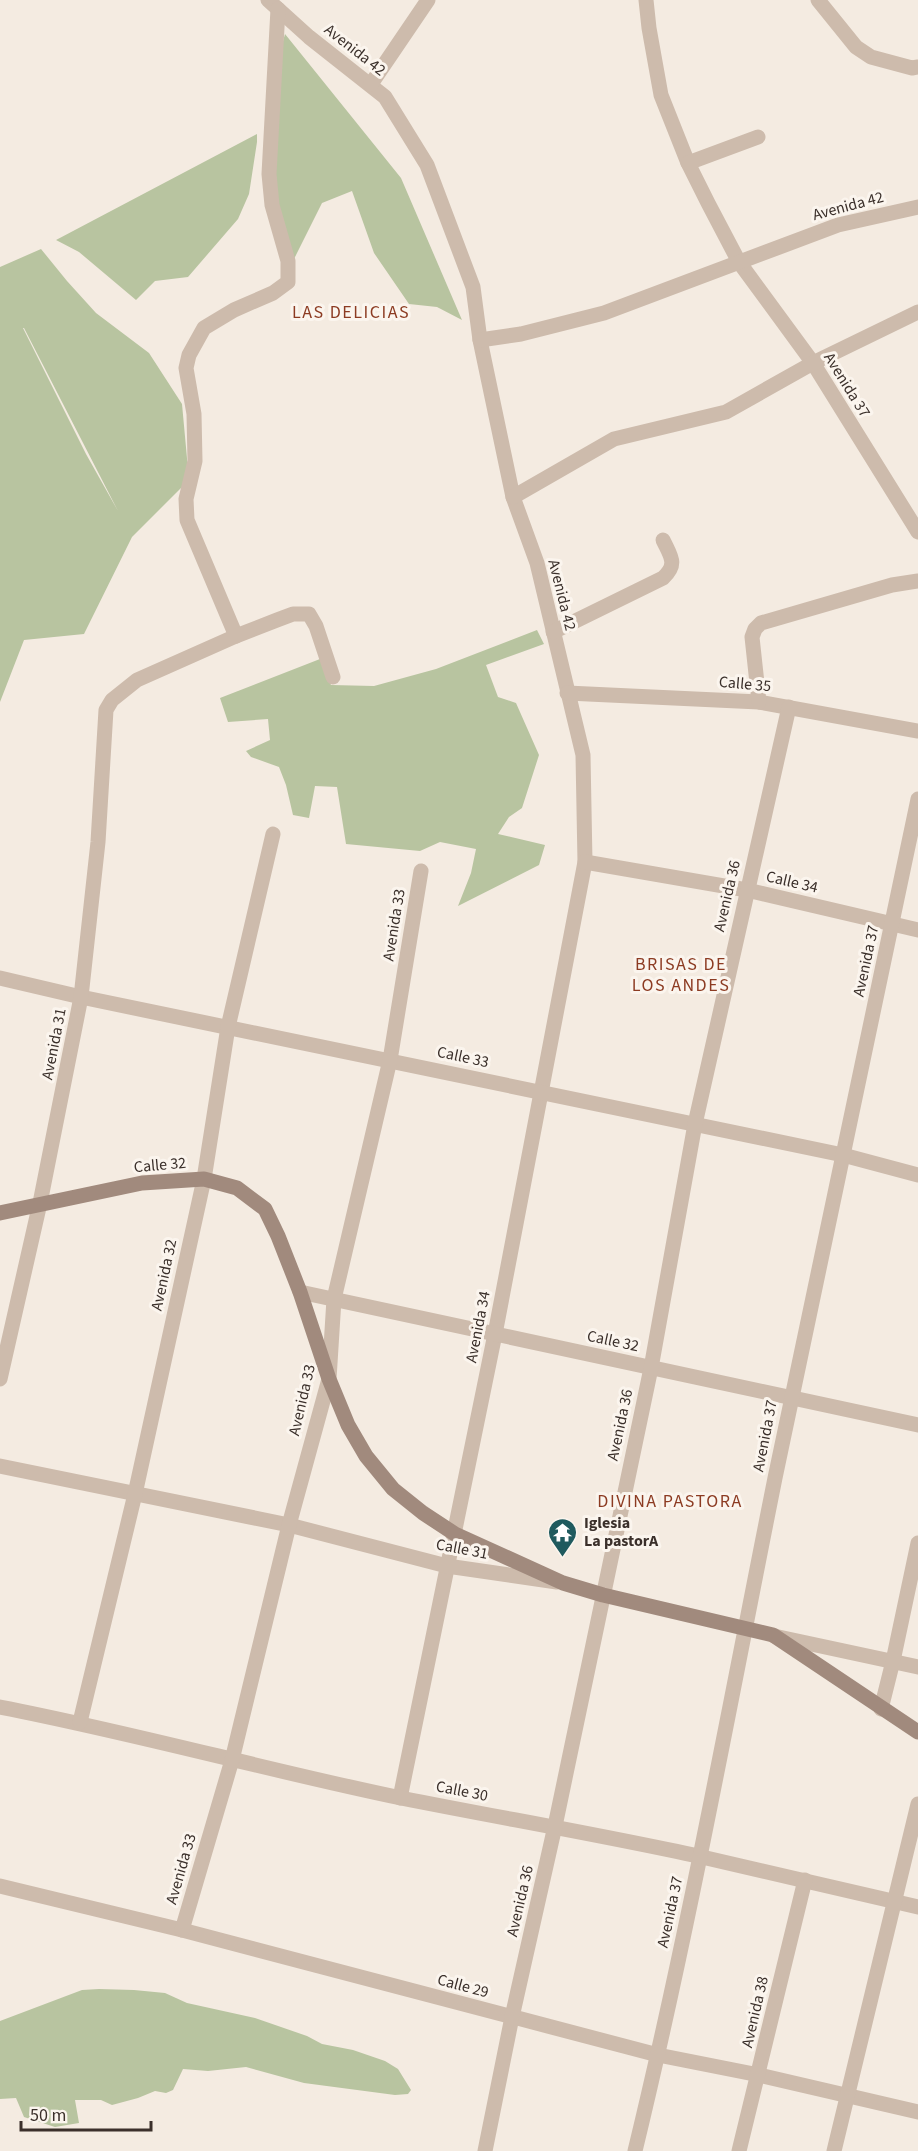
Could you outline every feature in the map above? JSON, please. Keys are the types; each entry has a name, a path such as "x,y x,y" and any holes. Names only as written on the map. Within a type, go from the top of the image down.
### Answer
{"main road":[{"name":"Calle 32","path":"0,1213 142,1183 204,1179 237,1188 265,1209 300,1292 329,1379 348,1425 373,1464 393,1489 423,1513 456,1534 563,1583"},
{"name":"Calle 31","path":"563,1583 603,1595 773,1635"},
{"path":"773,1635 918,1732"}],"street":[{"path":"371,84 428,0"},
{"name":"Avenida 37","path":"646,0 661,95 688,163 739,262 813,363 918,532"},
{"path":"818,0 856,47 871,57 918,68"},
{"path":"273,4 269,174 272,205 288,261 288,282 273,294 234,310 204,328 189,355 186,368 194,414 195,461 186,499 187,520 236,636 293,614 309,614 316,626 333,677"},
{"name":"Avenida 42","path":"273,4 309,38 385,97 427,165 473,287 480,340 513,497 537,563 583,755 585,862"},
{"path":"688,163 759,137"},
{"name":"Avenida 42","path":"480,340 521,334 604,313 838,225 918,207"},
{"path":"513,497 614,439 726,412 813,363 918,312"},
{"path":"553,633 663,578 670,571 672,560 663,540"},
{"path":"759,702 752,637 755,629 761,623 892,585 918,581"},
{"name":"Avenida 31","path":"0,1379 40,1203 81,997 98,842 106,710 118,694 137,680 236,636"},
{"name":"Calle 35","path":"567,693 759,702 918,731"},
{"name":"Avenida 36","path":"485,2151 651,1368 694,1124 789,707"},
{"name":"Avenida 37","path":"634,2151 658,2055 701,1857 792,1398 918,799"},
{"name":"Avenida 32","path":"80,1722 135,1494 204,1179 228,1027 273,834"},
{"name":"Calle 34","path":"585,862 747,890 918,930"},
{"name":"Avenida 34","path":"400,1798 447,1566 456,1534 585,862"},
{"name":"Avenida 33","path":"182,1930 232,1760 289,1525 329,1379 334,1299 390,1060 421,871"},
{"name":"Calle 33","path":"0,978 81,997 843,1155 918,1175"},
{"name":"Calle 32","path":"300,1292 918,1425"},
{"name":"Calle 31","path":"0,1466 289,1525 447,1566 563,1583"},
{"path":"881,1708 918,1543"},
{"name":"Calle 31","path":"773,1635 918,1667"},
{"name":"Calle 30","path":"0,1707 80,1722 232,1760 400,1798 555,1826 918,1907"},
{"path":"834,2151 918,1804"},
{"name":"Avenida 38","path":"739,2151 805,1880"},
{"name":"Calle 29","path":"0,1886 182,1930 658,2055 759,2075 918,2112"}],"green space":[{"path":"285,34 401,178 462,320 437,307 409,304 374,253 352,191 322,203 292,263 279,228 275,177 282,45"},
{"path":"257,134 249,194 238,219 188,277 155,281 136,300 79,252 56,240"},
{"path":"41,249 96,313 149,353 182,404 189,480 132,537 84,634 24,640 0,702 0,267","holes":["24,328 118,511 86,454"]},
{"path":"537,630 544,644 486,665 498,697 516,703 539,755 522,808 509,817 498,834 545,845 539,865 458,906 471,873 476,849 440,842 420,851 346,844 337,787 315,786 309,818 293,815 279,767 251,757 246,751 270,740 268,719 228,722 220,698 320,659 331,685 374,686 436,669"},
{"path":"82,1990 165,1993 187,2003 255,2018 307,2036 322,2044 353,2050 385,2061 398,2069 411,2090 408,2094 395,2095 304,2083 246,2067 208,2071 183,2069 173,2090 166,2093 155,2091 112,2105 101,2100 75,2100 79,2123 55,2127 24,2117 16,2098 0,2099 0,2021"}],"place":[{"name":"Iglesia La pastorA","path":"563,1558"}],"district":[{"name":"LAS DELICIAS","path":"351,312"},
{"name":"BRISAS DE LOS ANDES","path":"681,974"},
{"name":"DIVINA PASTORA","path":"670,1501"}]}
